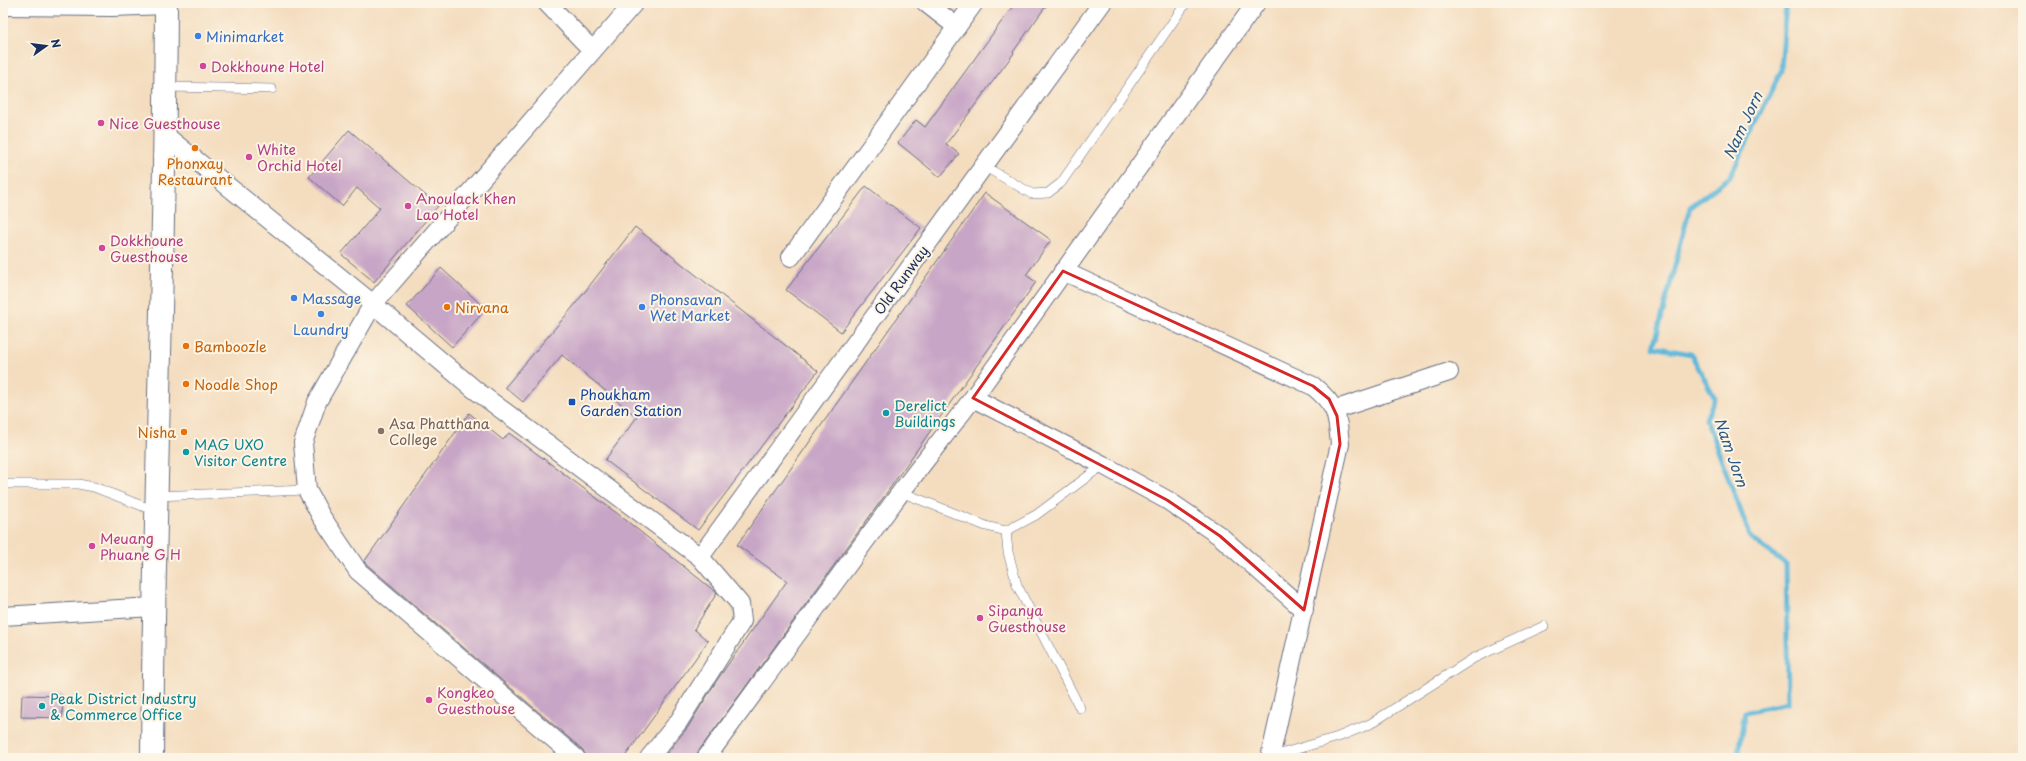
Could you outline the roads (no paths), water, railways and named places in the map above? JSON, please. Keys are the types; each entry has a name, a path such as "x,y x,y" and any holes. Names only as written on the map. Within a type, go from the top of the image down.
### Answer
{"highway":[{"path":"152,758 155,504 166,136 166,4"}],"street":[{"path":"547,3 592,50"},
{"path":"576,758 358,571 321,516 307,490 303,444 317,402 373,304 634,3"},
{"path":"926,3 958,27"},
{"path":"791,257 974,3"},
{"name":"Old Runway","path":"700,557 1102,3"},
{"path":"706,758 900,492 973,398 1256,3"},
{"path":"3,6 112,7 166,4"},
{"path":"166,136 373,304 474,389 700,557 740,604 742,621 679,720 649,758"},
{"path":"1063,271 1313,386 1329,399 1338,416 1340,444 1270,758"},
{"path":"1334,410 1449,372"},
{"path":"973,398 1167,500 1220,536 1304,610"},
{"path":"3,616 153,607"}],"lane":[{"path":"984,166 1032,194 1048,193 1061,184 1186,3"},
{"path":"166,87 272,89"},
{"path":"900,492 986,526 1006,531 1036,514 1103,465"},
{"path":"5,484 78,484 155,504 307,490"},
{"path":"1006,531 1008,552 1017,585 1080,708"},
{"path":"1270,758 1338,737 1370,724 1474,658 1544,626"}],"waterway":[{"name":"Nam Jorn","path":"1737,758 1745,712 1788,703 1786,564 1751,538 1706,419 1715,398 1691,354 1654,347 1690,207 1730,177 1781,71 1786,3"}],"place":[{"name":"Minimarket","path":"198,36"},
{"name":"Dokkhoune Hotel","path":"203,66"},
{"name":"Nice Guesthouse","path":"101,123"},
{"name":"Phonxay Restaurant","path":"195,148"},
{"name":"White Orchid Hotel","path":"249,157"},
{"name":"Anoulack Khen Lao Hotel","path":"408,206"},
{"name":"Dokkhoune Guesthouse","path":"102,248"},
{"name":"Massage","path":"294,298"},
{"name":"Nirvana","path":"447,307"},
{"name":"Phonsavan Wet Market","path":"642,307"},
{"name":"Laundry","path":"321,314"},
{"name":"Bamboozle","path":"186,346"},
{"name":"Noodle Shop","path":"186,384"},
{"name":"Phoukham Garden Station","path":"572,402"},
{"name":"Derelict Buildings","path":"886,413"},
{"name":"Asa Phatthana College","path":"381,431"},
{"name":"Nisha","path":"184,432"},
{"name":"MAG UXO Visitor Centre","path":"186,452"},
{"name":"Meuang Phuane G H","path":"92,546"},
{"name":"Sipanya Guesthouse","path":"980,618"},
{"name":"Kongkeo Guesthouse","path":"429,700"},
{"name":"Peak District Industry & Commerce Office","path":"42,706"}]}
